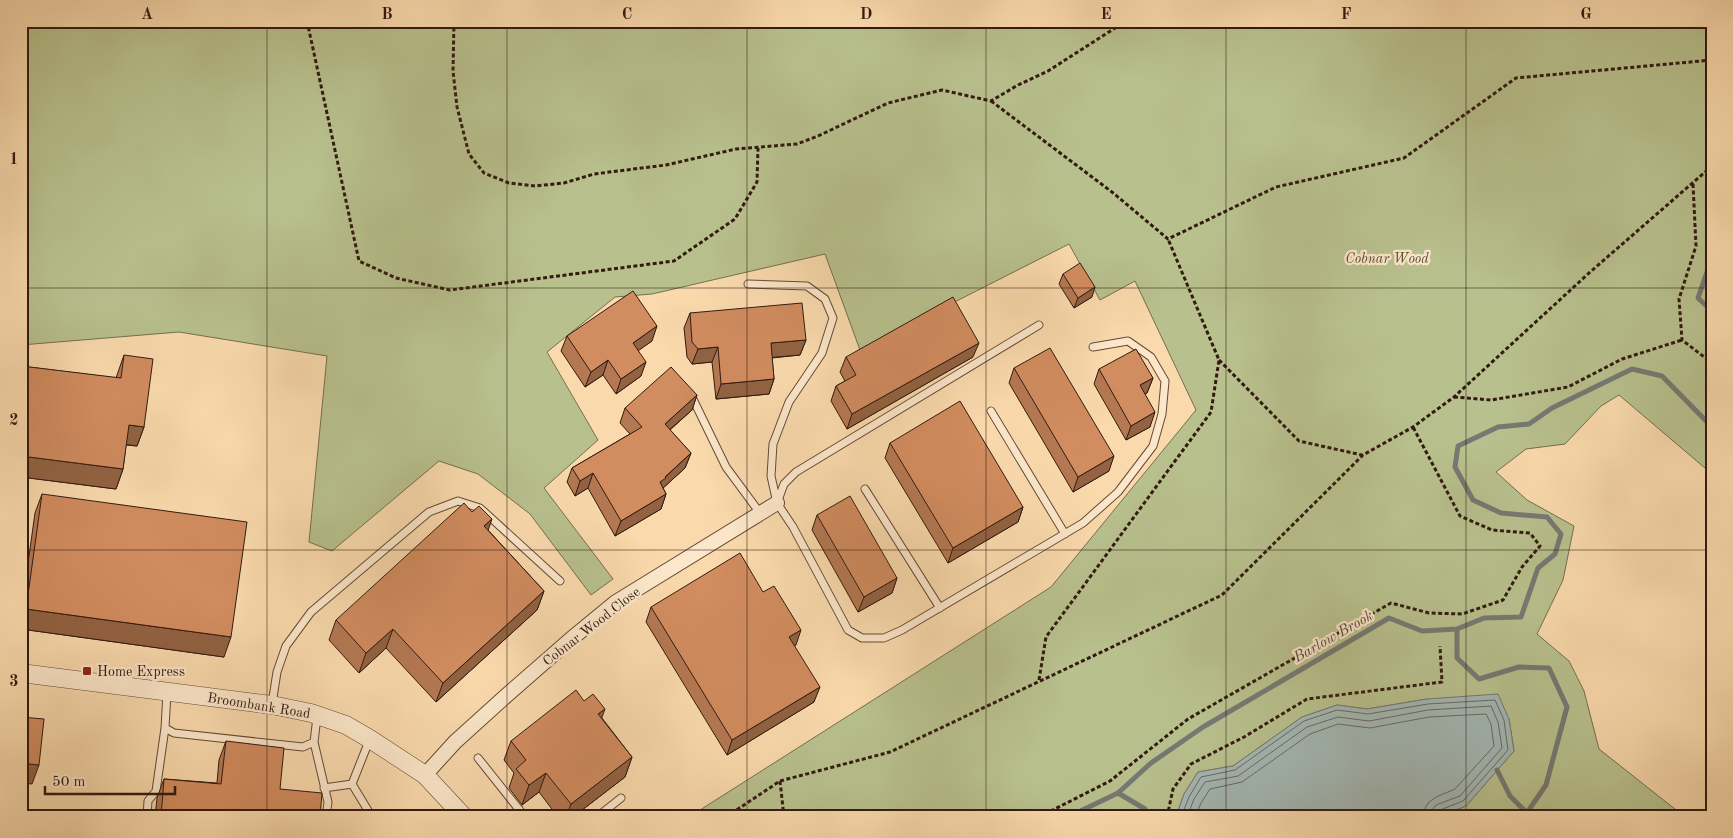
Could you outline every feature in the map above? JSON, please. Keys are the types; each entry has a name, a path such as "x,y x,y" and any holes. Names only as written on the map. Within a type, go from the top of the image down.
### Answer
{"street":[{"name":"Cobnar Wood Close","path":"425,774 455,742 507,695 571,638 616,602 777,503"},
{"name":"Broombank Road","path":"21,673 272,705 317,715 346,725 425,774 464,817"}],"lane":[{"path":"748,284 807,286 825,299 833,318 822,353 789,402 773,444 771,476 777,503 793,528 848,630 862,638 884,638 902,630 1066,534 1083,523 1118,492 1153,446 1162,414 1164,381 1151,357 1128,341 1093,348"},
{"path":"777,503 784,484 796,472 1039,325"},
{"path":"689,393 726,467 760,513"},
{"path":"991,411 1066,534"},
{"path":"865,489 940,608"},
{"path":"272,705 277,672 286,646 311,612 429,512 458,501 480,508 560,581"},
{"path":"147,817 148,801 156,791 165,728 167,692"},
{"path":"317,715 314,742 328,802 326,817"},
{"path":"165,728 174,733 303,747 314,742"},
{"path":"352,784 370,739"},
{"path":"478,758 525,817"},
{"path":"324,788 352,784"},
{"path":"352,784 372,817"},
{"path":"597,817 621,798"},
{"path":"508,817 519,809"}],"path":[{"path":"307,21 359,261 396,278 450,290 674,261 735,220 757,182 758,148"},
{"path":"454,21 453,70 457,107 469,154 484,173 509,183 536,186 564,183 594,174 666,165 736,149 797,144 888,103 942,90 991,101 1112,192 1168,239 1276,187 1404,158 1516,78 1712,60"},
{"path":"991,101 1018,84 1048,71 1126,21"},
{"path":"726,817 780,781 890,752 1222,595 1363,455 1413,427 1454,397 1589,273 1712,166"},
{"path":"1693,183 1696,246 1679,299 1682,340 1712,362"},
{"path":"1454,397 1491,400 1568,387 1622,359 1682,340"},
{"path":"1219,360 1299,441 1363,455"},
{"path":"1039,817 1110,781 1188,719 1390,603 1430,613 1462,614 1503,600 1522,567 1540,546 1530,533 1492,530 1460,516 1413,427"},
{"path":"1167,817 1173,789 1191,764 1244,737 1307,699 1442,682 1440,646"},
{"path":"780,781 784,817"}],"green space":[{"name":"Cobnar Wood","path":"21,21 557,21 561,25 563,21 1712,21 1712,474 1619,395 1601,406 1565,444 1526,449 1496,472 1527,500 1574,526 1563,580 1537,634 1569,661 1584,691 1599,749 1685,817 1394,817 1399,815 1440,816 1466,806 1514,751 1509,719 1427,699 1367,709 1337,705 1302,717 1233,766 1198,772 1184,794 1176,817 689,817 1051,587 1196,410 1135,281 1100,300 1069,244 860,350 825,254 652,294 615,297 547,352 598,440 544,488 613,579 591,595 530,514 478,474 439,461 332,551 309,542 327,356 179,332 21,345"}],"water":[{"path":"1498,694 1509,719 1514,751 1466,806 1440,816 1176,817 1184,794 1198,772 1233,766 1302,717 1337,705 1367,709 1427,699"}],"building":[{"path":"1080,263 1095,287 1078,298 1063,274"},
{"path":"633,291 657,326 633,343 646,362 621,379 608,360 591,372 567,336"},
{"path":"953,297 979,343 852,414 836,386 856,375 846,357"},
{"path":"802,303 806,340 771,343 774,379 721,384 718,347 698,349 692,342 690,313"},
{"path":"1050,348 1114,456 1078,477 1014,368"},
{"path":"1136,349 1153,378 1140,385 1155,412 1131,426 1099,369"},
{"path":"124,355 153,359 144,427 129,425 123,469 21,456 21,366 121,378"},
{"path":"671,367 697,395 665,424 691,453 660,482 666,494 621,521 593,473 580,481 572,468 642,427 625,408"},
{"path":"960,401 1023,507 953,548 890,443"},
{"path":"42,494 247,522 231,637 26,609"},
{"path":"850,496 897,578 864,597 817,515"},
{"path":"464,503 472,512 479,506 492,519 484,526 544,591 443,683 393,629 366,653 336,620"},
{"path":"740,553 763,592 774,586 801,630 789,637 820,687 732,740 651,607"},
{"path":"576,690 584,701 593,694 605,709 598,714 632,757 571,804 546,773 529,785 516,769 526,760 511,741"},
{"path":"21,717 44,719 39,765 21,763"},
{"path":"226,741 284,748 280,789 322,793 320,817 161,817 164,779 221,784"}],"waterway":[{"name":"Barlow Brook","path":"1712,269 1707,272 1698,298 1712,311"},
{"name":"Barlow Brook","path":"1068,817 1118,793 1151,763 1203,727 1389,618 1422,631 1457,629 1484,618 1521,617 1538,568 1555,554 1561,534 1547,517 1501,513 1473,500 1455,467 1458,446 1498,427 1529,424 1552,408 1632,369 1662,376 1712,427"},
{"path":"1457,629 1457,658 1479,679 1519,667 1549,668 1567,707 1546,785 1524,817"},
{"path":"1497,770 1510,796 1527,813"},
{"path":"1118,793 1145,809"}],"place":[{"name":"Home Express","path":"87,671"}]}
